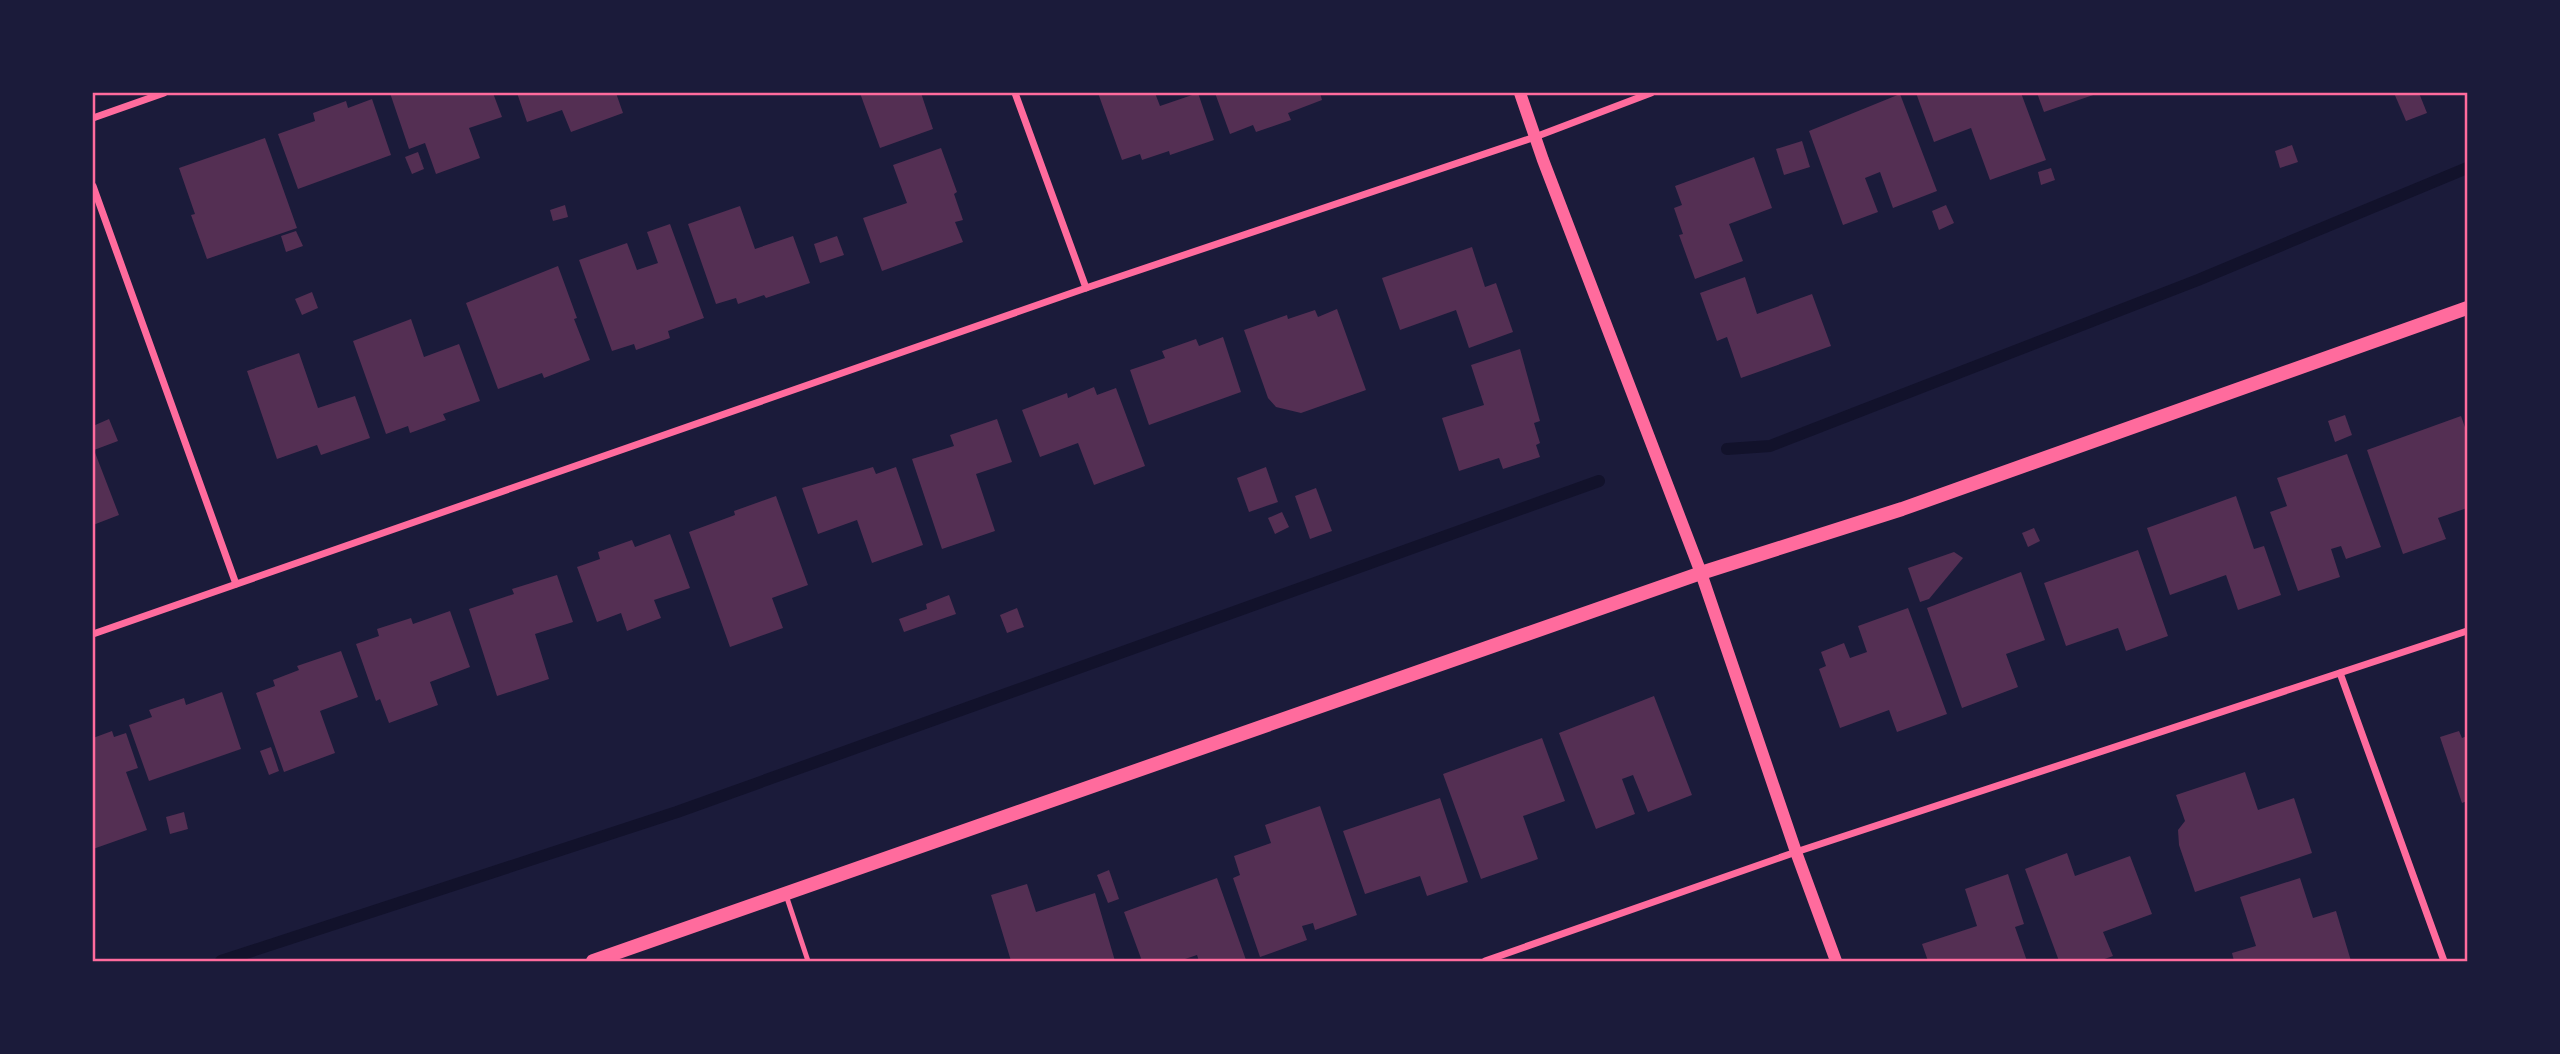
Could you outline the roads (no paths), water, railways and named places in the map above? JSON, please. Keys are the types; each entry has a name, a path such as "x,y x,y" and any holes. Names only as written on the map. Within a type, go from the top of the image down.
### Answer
{"main road":[{"path":"593,961 1701,573 1902,509 2467,308"}],"street":[{"path":"93,118 164,93"},
{"path":"1015,93 1086,288"},
{"path":"1520,93 1701,573 1836,961"},
{"path":"93,634 1086,288 1535,137 1651,93"},
{"path":"93,186 236,584"},
{"path":"1485,961 1796,852 2467,631"},
{"path":"2340,673 2444,961"}],"lane":[{"path":"786,895 808,961"}],"waterway":[{"path":"1727,449 1770,446 2198,280 2467,168"},
{"path":"221,961 677,812 1599,481"}]}
